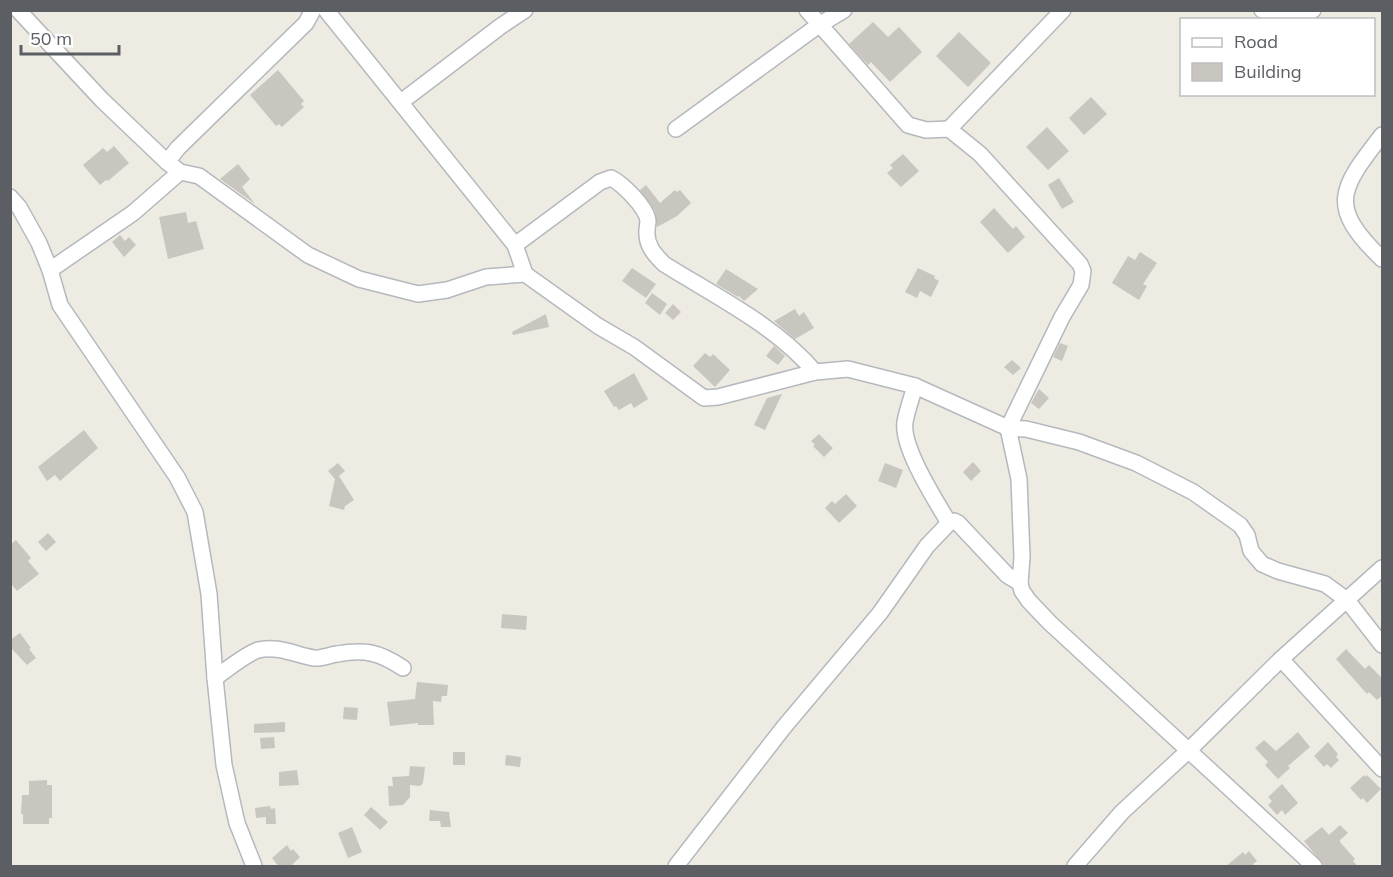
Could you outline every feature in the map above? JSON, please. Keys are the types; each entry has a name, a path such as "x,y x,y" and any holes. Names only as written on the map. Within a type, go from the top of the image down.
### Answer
{"street":[{"path":"18,10 102,100 167,162 180,172 199,176 308,255 359,279 418,294 447,290 486,277 525,274"},
{"path":"167,162 306,23 313,10"},
{"path":"326,10 515,245 525,274 598,327 634,347 704,398 718,397 815,372 848,369 915,386 1008,428 1026,429 1079,442 1136,463 1193,492 1240,525 1247,535 1251,551 1262,564 1278,571 1325,584 1347,600 1383,645"},
{"path":"401,102 525,10"},
{"path":"807,10 908,125 926,130 948,129 980,154 1080,264 1083,271 1081,285 1062,316 1008,428 1019,480 1022,591 1050,623 1314,867"},
{"path":"676,129 819,25 844,10"},
{"path":"948,129 1063,10"},
{"path":"1262,10 1276,14 1304,15 1313,10"},
{"path":"1383,135 1349,180 1346,206 1349,218 1362,239 1383,259"},
{"path":"50,270 133,213 180,172"},
{"path":"515,245 600,182 611,178 621,183 646,213 648,243 653,253 664,264 773,332 801,356 815,372"},
{"path":"10,197 19,207 39,243 60,305 177,477 195,512 209,594 224,765 237,823 254,867"},
{"path":"915,386 905,422 905,432 922,479 949,523"},
{"path":"676,867 784,727 880,613 927,546 949,523 954,521 958,523 1007,575 1020,583"},
{"path":"1075,867 1122,812 1188,751 1281,659 1383,568"},
{"path":"215,678 257,651 269,649 320,658 337,654 369,652 385,656 403,668"},
{"path":"1281,659 1383,769"}],"building":[{"path":"873,22 888,37 899,27 922,52 890,82 871,62 868,65 849,44"},
{"path":"959,32 991,63 968,87 936,56"},
{"path":"278,70 304,101 301,104 304,107 282,127 279,124 276,126 250,95"},
{"path":"1091,97 1107,114 1084,135 1069,118"},
{"path":"1047,127 1069,151 1048,170 1026,147"},
{"path":"114,146 129,163 100,185 83,165 103,148 107,152"},
{"path":"903,154 919,171 901,187 887,173 893,168 890,165"},
{"path":"238,164 250,179 242,187 255,204 220,179"},
{"path":"1059,178 1074,202 1062,209 1048,185"},
{"path":"646,185 660,203 675,190 677,192 680,190 691,203 677,216 657,227 655,211 640,190"},
{"path":"994,208 1013,229 1016,226 1025,237 1008,253 980,222"},
{"path":"186,212 188,223 196,221 204,249 168,259 159,217"},
{"path":"120,235 125,241 129,237 136,245 124,257 112,242"},
{"path":"1140,252 1157,263 1143,284 1147,286 1139,300 1112,283 1128,256 1135,260"},
{"path":"632,268 656,284 646,298 622,281"},
{"path":"918,268 935,276 934,278 939,281 931,297 920,291 917,298 905,292"},
{"path":"726,269 758,289 744,301 716,284"},
{"path":"652,293 667,304 660,315 645,303"},
{"path":"673,304 681,312 673,320 665,313"},
{"path":"795,309 799,316 804,312 814,328 795,339 774,321"},
{"path":"546,314 549,327 513,335 512,332"},
{"path":"1060,343 1068,346 1062,361 1053,357"},
{"path":"774,346 785,356 778,365 766,356"},
{"path":"705,353 710,357 713,354 730,370 715,387 693,366"},
{"path":"1012,360 1021,368 1013,375 1004,367"},
{"path":"634,373 648,399 634,408 631,403 619,410 616,406 614,407 604,391"},
{"path":"1039,389 1049,398 1039,409 1031,403"},
{"path":"782,394 765,430 754,425 767,398"},
{"path":"84,430 98,448 60,481 55,475 47,481 38,467"},
{"path":"819,434 833,448 824,457 811,441"},
{"path":"973,462 981,471 971,481 963,472"},
{"path":"338,463 345,471 339,476 354,500 345,506 344,510 329,506 335,479 328,471"},
{"path":"885,463 903,470 896,488 878,481"},
{"path":"846,494 857,506 839,523 825,508 832,501 835,504"},
{"path":"48,533 56,542 46,551 38,542"},
{"path":"16,540 31,558 28,561 39,574 17,591 10,583 10,545"},
{"path":"502,614 527,616 526,630 501,628"},
{"path":"20,633 36,658 27,665 10,647 10,640"},
{"path":"1346,649 1365,669 1369,665 1383,679 1383,695 1377,700 1369,692 1367,694 1336,659"},
{"path":"417,682 448,685 447,696 442,696 441,702 433,701 434,725 418,725 418,723 390,726 387,702 415,699"},
{"path":"344,707 358,708 357,720 343,719"},
{"path":"285,722 285,732 254,733 254,724"},
{"path":"1298,732 1310,747 1288,766 1290,768 1278,779 1265,765 1268,762 1255,748 1264,740 1276,751"},
{"path":"274,737 275,748 261,749 260,738"},
{"path":"1328,742 1338,754 1336,757 1339,760 1331,768 1327,764 1324,767 1314,756"},
{"path":"453,752 465,752 465,765 453,765"},
{"path":"506,755 521,757 520,767 505,765"},
{"path":"410,766 425,767 423,783 420,786 410,785 410,797 403,805 389,806 388,786 393,786 392,777 409,776"},
{"path":"297,770 299,785 279,786 279,772"},
{"path":"1364,775 1366,777 1367,775 1381,789 1367,803 1350,788"},
{"path":"47,780 47,785 52,785 52,818 49,818 49,824 23,824 22,795 29,795 29,781"},
{"path":"1282,784 1298,803 1285,815 1282,810 1277,815 1268,805 1272,801 1268,797"},
{"path":"270,806 271,809 275,808 276,824 266,824 266,817 256,818 255,808"},
{"path":"371,807 388,822 380,830 364,815"},
{"path":"430,810 449,812 451,827 441,827 440,821 429,821"},
{"path":"1340,825 1348,833 1340,842 1355,859 1353,861 1358,867 1325,867 1304,841 1322,827 1329,835"},
{"path":"352,827 362,852 348,858 338,833"},
{"path":"287,845 300,857 290,867 279,867 272,858"},
{"path":"1249,851 1257,861 1253,864 1254,867 1225,867 1243,852 1245,855"}]}
